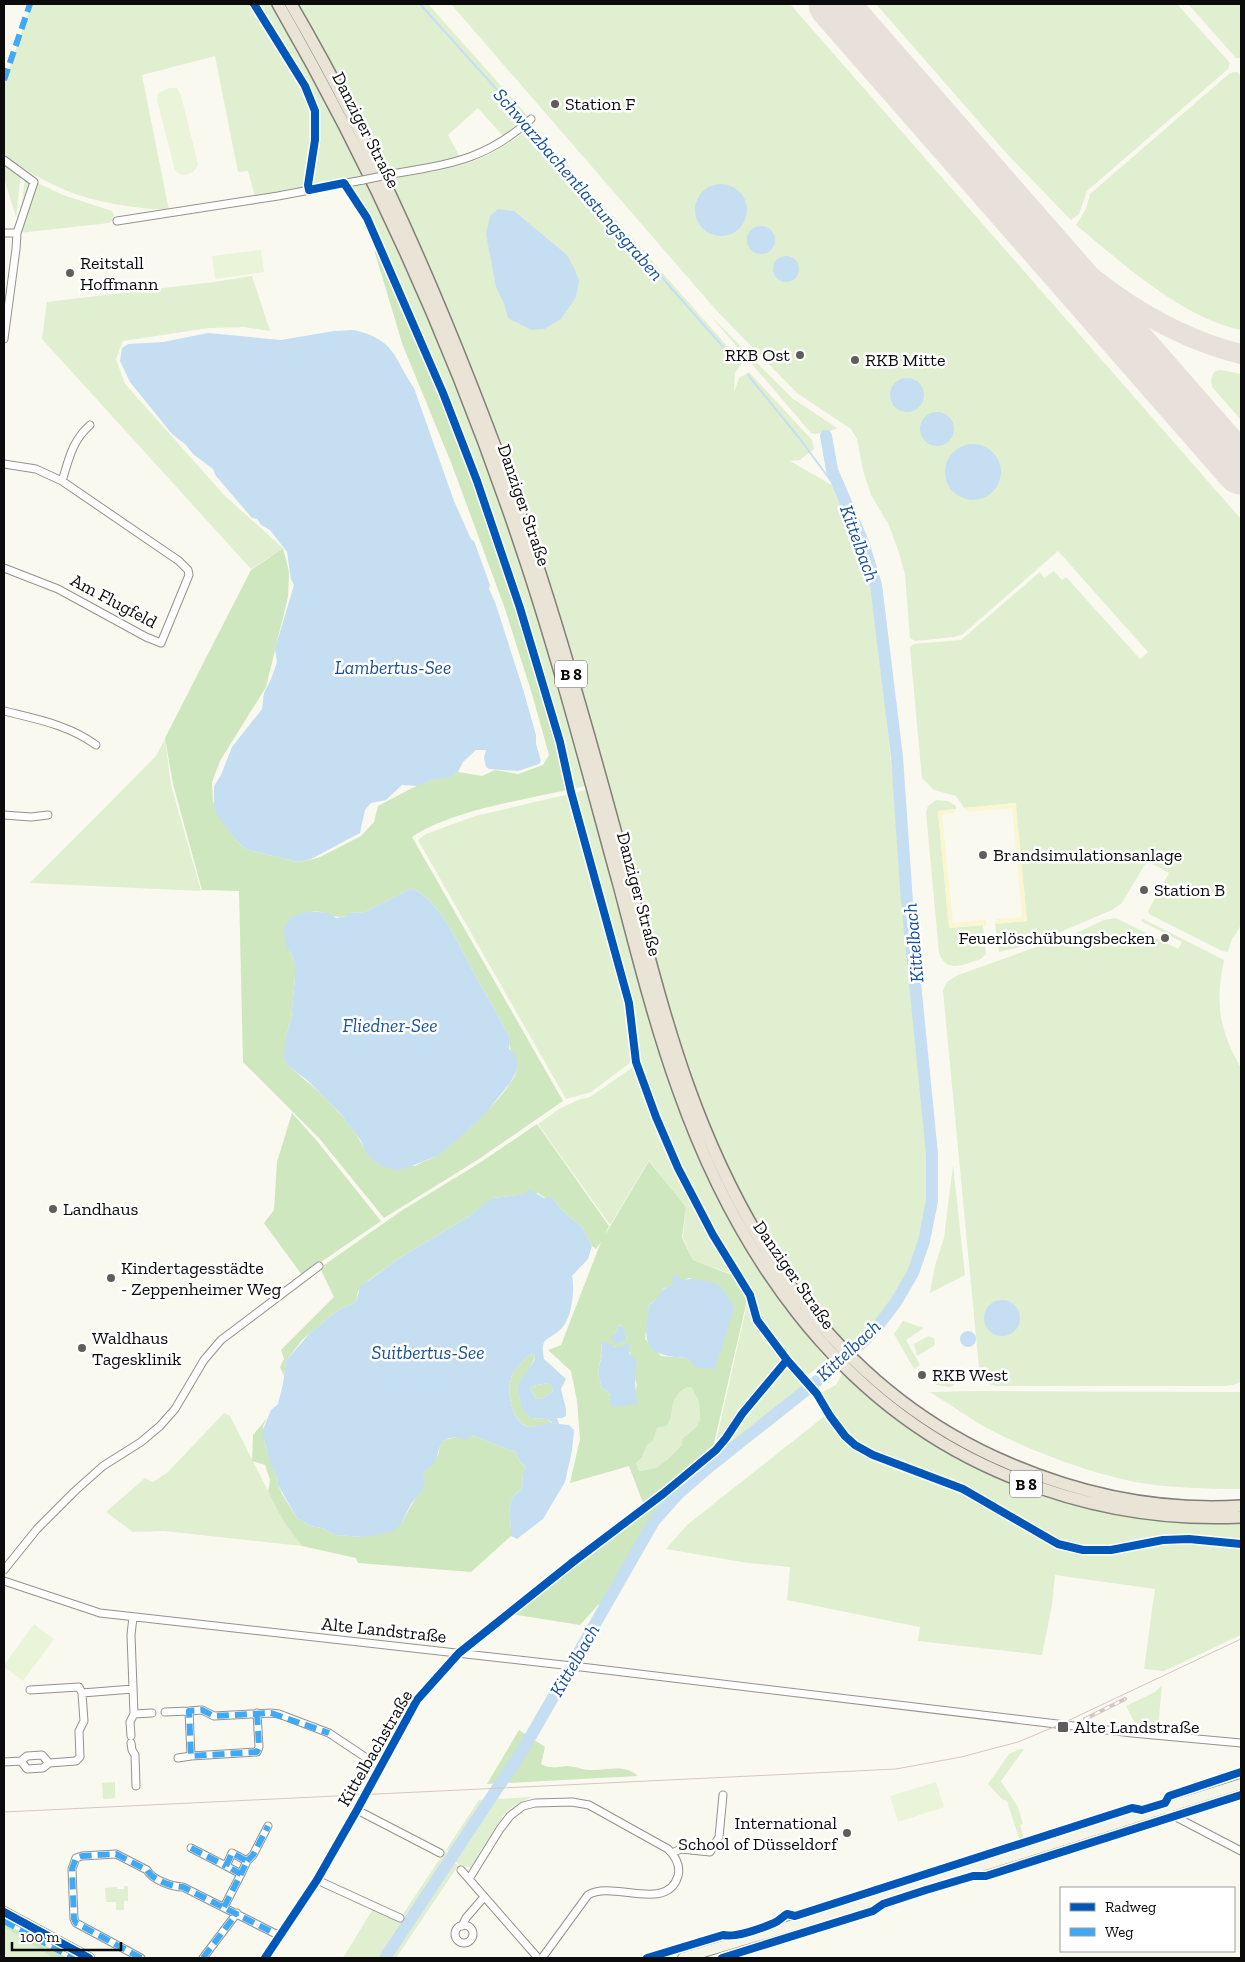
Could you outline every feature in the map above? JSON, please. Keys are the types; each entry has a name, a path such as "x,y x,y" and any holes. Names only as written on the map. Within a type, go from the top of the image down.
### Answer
{"highway":[{"name":"Danziger Straße","path":"278,4 350,135 382,200 438,327 488,454 523,552 553,650 654,1015 678,1091 708,1166 760,1263 792,1308 828,1352 942,1430 985,1453 1032,1474 1080,1489 1128,1500 1177,1506 1241,1506"},
{"name":"Danziger Straße","path":"291,4 318,51 392,198 448,324 498,451 532,548 563,646 664,1013 689,1088 718,1161 743,1211 770,1258 802,1302 837,1344 853,1368 890,1408 935,1439 980,1463 1028,1484 1076,1500 1125,1511 1175,1517 1241,1518"}],"main road":[{"path":"684,1958 827,1915 1241,1784"},
{"path":"4,1912 89,1958"}],"street":[{"path":"117,221 278,196 458,161 479,154 514,134 531,118"},
{"path":"4,160 34,182 17,233 4,339"},
{"path":"4,233 17,233"},
{"path":"62,481 75,443 90,425"},
{"name":"Am Flugfeld","path":"4,464 36,469 62,481 179,561 188,570 188,581 161,642 146,637 58,589 4,568"},
{"path":"4,711 75,731 96,745"},
{"path":"4,815 48,816"},
{"path":"4,1570 37,1529 75,1491 103,1466 141,1442 160,1426 175,1409 204,1360 221,1340 319,1266"},
{"name":"Kittelbachstraße","path":"265,1958 317,1880 358,1810 417,1700 459,1653 594,1546"},
{"name":"Alte Landstraße","path":"4,1581 100,1613 558,1664 1141,1734 1241,1742"},
{"path":"133,1617 131,1634 134,1714 130,1722 132,1750 135,1755 136,1786"},
{"path":"21,1761 27,1769 43,1768 49,1763 76,1761 80,1757 80,1731 84,1720 82,1693 79,1687 30,1690"},
{"path":"82,1693 133,1689"},
{"path":"165,1712 202,1710 214,1716 257,1713 279,1714 329,1733 380,1768"},
{"path":"188,1711 191,1756"},
{"path":"134,1714 152,1713"},
{"path":"178,1758 257,1752 259,1747 257,1713"},
{"path":"4,1762 21,1761 27,1756 42,1755 49,1763"},
{"path":"672,1853 681,1849 710,1852 719,1837 723,1795"},
{"path":"461,1870 484,1897 540,1958 588,1895 596,1890 655,1895 664,1893 671,1888 676,1882 678,1873 676,1859 668,1849 589,1805 572,1802 535,1803 523,1806 510,1816 469,1879"},
{"path":"1165,1808 1174,1816 1241,1851"},
{"path":"358,1810 440,1853"},
{"path":"224,1907 247,1861 268,1826"},
{"path":"191,1848 241,1874"},
{"path":"226,1866 232,1853 247,1861"},
{"path":"141,1958 76,1923 74,1919 72,1870 73,1863 78,1857 116,1854 147,1870 150,1875 175,1887 184,1887 280,1936"},
{"path":"317,1880 400,1918"},
{"path":"462,1926 466,1918 484,1897"},
{"path":"203,1958 237,1913"}],"green space":[{"path":"31,4 252,4 303,87 313,111 306,177 302,189 255,197 248,171 238,172 215,56 142,75 169,210 125,206 81,196 47,182 4,156 4,84"},
{"path":"257,4 428,4 527,115 503,136 478,108 448,135 460,157 313,186 311,178 318,125 317,110 307,85"},
{"path":"451,4 790,4 1241,519 1241,925 1231,941 1228,952 1222,951 1149,914 1148,911 1169,873 1147,861 1122,903 1112,910 1032,944 999,952 995,924 1027,921 1015,803 964,808 956,796 934,790 922,778 910,648 913,644 961,640 1040,572 1044,578 1054,571 1062,580 1066,577 1140,659 1148,652 1058,551 963,634 954,637 915,641 910,638 905,574 889,525 871,495 863,470 857,439 851,429 797,393 716,310"},
{"path":"876,4 1177,4 1230,63 1228,69 1087,191 1079,214 1071,220 1008,155"},
{"path":"1188,4 1241,4 1241,58 1236,58"},
{"path":"1237,72 1241,76 1241,330 1219,324 1197,314 1153,287 1076,225 1086,209 1090,194 1230,73"},
{"path":"170,88 177,88 181,95 198,164 194,171 185,175 175,170 157,100 158,93"},
{"path":"533,126 742,363 735,373 734,392 739,378 749,372 812,440 814,449 800,460 790,461 835,487 850,520 873,582 930,1155 930,1201 922,1243 905,1283 881,1318 851,1349 804,1298 775,1256 747,1208 723,1159 694,1086 669,1011 569,644 504,448 453,323 388,179 435,171 470,162 502,148"},
{"path":"4,162 21,172 16,217 4,178"},
{"path":"25,177 63,195 112,211 114,215 113,220 109,223 19,233"},
{"path":"368,181 407,265 484,455 519,552 588,785 574,789 559,729 524,610 462,434 384,251 368,217 348,185"},
{"path":"374,242 442,394 478,491 527,637 568,786 567,790 466,813 428,828 412,837 563,1101 479,1159 384,1218 319,1138 243,1062 239,891 202,890 173,784 165,738 251,570 283,548 289,572 288,597 266,687 220,761 212,782 213,805 234,838 245,849 298,862 318,858 361,836 374,822 378,806 418,785 458,772 482,776 495,770 518,774 543,765 549,755 504,606 452,465 403,346 375,253","holes":["412,888 433,904 450,927 510,1038 509,1043 517,1062 517,1070 513,1080 495,1103 459,1138 439,1154 415,1166 365,1150 350,1126 331,1104 288,1066 285,1039 291,1020 295,977 295,964 290,951 290,918 311,912 320,912 340,917 348,916 349,913 365,912"]},
{"path":"261,250 264,272 215,279 212,256"},
{"path":"252,276 270,331 244,327 209,328 123,341 116,359 125,384 225,496 283,548 251,569 42,339 47,302"},
{"path":"709,314 792,398 837,428 815,434 811,433"},
{"path":"1221,370 1241,374 1241,420 1213,388 1211,381 1213,375 1215,371"},
{"path":"165,739 171,785 201,891 30,883 156,756"},
{"path":"588,789 704,1168 731,1220 774,1292 827,1360 804,1378 760,1320 751,1295 715,1235 680,1168 657,1117 638,1062 630,1003 574,793"},
{"path":"570,794 627,1003 635,1059 591,1092 566,1099 418,840 426,834 475,816"},
{"path":"936,800 948,801 956,806 956,809 938,811 949,928 983,925 986,954 978,960 957,966 948,965 939,953 926,812 928,806"},
{"path":"1116,918 1146,933 1145,935 1148,936 1149,934 1178,949 1182,942 1141,921 1143,919 1224,960 1220,990 1221,1016 1228,1041 1241,1068 1241,1382 1224,1386 995,1386 984,1380 979,1368 943,991 947,982 958,975 1076,933 1104,920"},
{"path":"636,1065 654,1117 676,1169 711,1236 743,1285 756,1321 806,1387 711,1464 748,1300 734,1275 693,1260 683,1238 686,1207 649,1160 610,1225 538,1124 559,1109 578,1100 590,1097"},
{"path":"292,1113 381,1221 302,1275 264,1223 274,1210 277,1162"},
{"path":"537,1124 609,1226 605,1235 649,1161 686,1207 682,1238 693,1260 734,1276 747,1300 709,1465 679,1490 653,1519 602,1604 598,1605 580,1625 511,1614 645,1508 629,1466 570,1483 580,1439 577,1401 571,1371 548,1350 561,1345 601,1242 596,1249 592,1246 582,1227 562,1210 552,1197 547,1199 538,1193 493,1198 468,1217 401,1257 369,1280 358,1291 356,1302 338,1310 303,1339 286,1361 284,1376 280,1367 284,1359 281,1350 334,1297 320,1268 401,1211 481,1162","holes":["689,1278 720,1287 732,1307 692,1363 687,1358 661,1356 645,1339 649,1305 658,1298 664,1288","619,1325 621,1325 625,1332 626,1341 615,1343 615,1334","601,1344 628,1349 632,1358 637,1361 634,1374 637,1385 635,1392 609,1396 609,1392 602,1389 598,1372 602,1353","687,1387 692,1388 699,1402 700,1420 696,1427 682,1439 682,1445 667,1460 656,1468 639,1471 636,1463 642,1457 647,1445 653,1441 657,1428 667,1426 670,1421 674,1401 680,1392"]},
{"path":"953,1165 965,1275 930,1293 935,1266 944,1238"},
{"path":"903,1321 924,1328 906,1340 920,1365 914,1369 894,1334"},
{"path":"928,1336 934,1338 935,1345 917,1356 914,1344"},
{"path":"532,1353 535,1355 534,1358 517,1389 522,1408 530,1418 548,1419 552,1424 529,1427 518,1419 514,1412 511,1404 510,1387 513,1373"},
{"path":"952,1371 956,1377 953,1386 936,1385 936,1379"},
{"path":"842,1374 892,1414 958,1460 991,1476 1025,1489 1060,1500 1132,1516 1168,1520 1241,1522 1241,1635 1164,1671 1144,1669 1155,1589 1055,1575 1052,1605 1042,1655 918,1641 920,1627 787,1600 790,1567 748,1563 666,1549 687,1525 826,1415 815,1396 836,1385"},
{"path":"548,1383 553,1389 552,1392 541,1399 536,1398 530,1389 532,1386"},
{"path":"687,1387 692,1388 699,1402 700,1420 696,1427 682,1439 682,1445 667,1460 656,1468 639,1471 636,1463 642,1457 647,1445 653,1441 657,1428 667,1426 676,1396"},
{"path":"930,1392 1241,1392 1241,1489 1161,1486 1116,1478 1075,1466 1033,1450 995,1432"},
{"path":"224,1413 230,1416 268,1491 302,1546 164,1531 133,1532 106,1512 145,1478 153,1482 168,1472"},
{"path":"267,1418 263,1426 265,1445 277,1477 278,1485 297,1518 310,1526 322,1528 335,1535 364,1537 402,1522 416,1497 424,1472 438,1455 441,1443 446,1439 472,1435 515,1451 520,1462 526,1467 523,1473 522,1489 512,1499 510,1504 511,1536 471,1572 358,1563 356,1558 302,1546 283,1520 268,1491 270,1480 265,1465 252,1461 253,1435"},
{"path":"34,1624 54,1639 23,1681 4,1667 4,1665"},
{"path":"1162,1685 1158,1728 1136,1725 1126,1706 1155,1692"},
{"path":"519,1730 545,1747 541,1764 544,1766 570,1766 590,1770 615,1768 633,1772 638,1776 487,1784"},
{"path":"1024,1749 1001,1781 1018,1807 1023,1824 1020,1825 1024,1839 1021,1840 1007,1801 1002,1799 988,1784 1009,1754"},
{"path":"115,1782 115,1798 103,1799 102,1783"},
{"path":"936,1782 944,1807 898,1822 890,1796"},
{"path":"532,1797 515,1805 505,1813 478,1855 479,1858 472,1868 459,1865 446,1850 479,1800"},
{"path":"445,1851 458,1866 396,1958 343,1958 373,1909 399,1920"},
{"path":"124,1886 128,1886 128,1901 124,1901 124,1910 116,1910 116,1902 106,1902 105,1888 117,1887 117,1889 124,1889"},
{"path":"4,1923 68,1958 51,1958 48,1954 4,1927"},
{"path":"4,1927 49,1954 51,1958 4,1958"}],"sand":[{"path":"1016,803 1027,921 995,924 996,919 1022,917 1012,808 969,812 964,808"},
{"path":"956,809 954,813 942,815 953,923 985,920 986,925 949,928 938,811"}],"water":[{"path":"721,184 735,188 743,196 747,210 743,224 735,232 721,236 707,232 699,224 695,210 699,196 707,188"},
{"path":"498,209 514,211 567,255 575,270 579,281 576,297 561,319 544,329 531,330 508,318 504,303 496,287 486,234 490,216"},
{"path":"761,226 771,230 775,240 771,250 761,254 751,250 747,240 751,230"},
{"path":"786,256 795,260 799,269 795,278 786,282 777,278 773,269 777,260"},
{"name":"Lambertus-See","path":"354,330 368,334 386,345 392,351 414,388 454,501 471,539 474,541 490,585 489,589 523,689 541,761 539,764 518,771 489,769 486,767 484,758 486,750 476,750 463,762 458,772 450,777 432,780 418,786 402,785 386,800 371,803 365,810 360,833 311,859 298,862 245,849 234,838 218,816 213,805 214,786 221,775 232,747 262,709 264,693 277,662 275,649 294,585 291,579 287,552 270,530 261,525 257,519 252,518 216,476 213,469 193,454 186,445 172,434 130,382 120,361 122,348 128,344 163,342 208,333 281,340 334,331"},
{"path":"907,378 919,383 924,395 919,407 907,412 895,407 890,395 895,383"},
{"path":"937,412 949,417 954,429 949,441 937,446 925,441 920,429 925,417"},
{"path":"973,444 993,452 1001,472 993,492 973,500 953,492 945,472 953,452"},
{"name":"Fliedner-See","path":"412,888 433,904 450,927 510,1038 509,1049 515,1054 518,1064 510,1083 485,1114 456,1141 437,1156 404,1169 394,1170 379,1165 366,1153 361,1141 340,1113 307,1080 288,1066 284,1057 285,1039 291,1020 295,964 287,948 283,930 289,919 299,914 320,912 327,913 336,918 347,916 349,913 365,912"},
{"name":"Suitbertus-See","path":"529,1189 544,1198 552,1197 562,1210 582,1227 592,1246 588,1259 572,1276 573,1296 568,1318 561,1329 546,1340 543,1346 544,1359 566,1379 561,1389 566,1416 557,1418 559,1424 569,1425 574,1430 572,1451 565,1482 543,1519 517,1539 511,1536 510,1504 516,1494 522,1489 523,1472 526,1467 520,1462 515,1451 472,1435 465,1440 453,1437 442,1442 435,1461 424,1472 423,1489 394,1531 364,1537 335,1535 322,1528 310,1526 297,1518 278,1485 262,1432 271,1410 278,1404 286,1361 309,1334 338,1310 356,1302 360,1287 401,1257 468,1217 493,1198 525,1194","holes":["532,1353 535,1355 534,1361 520,1381 517,1389 522,1409 530,1418 548,1419 552,1423 529,1427 523,1424 514,1412 511,1404 510,1387 513,1373","548,1383 553,1389 552,1392 541,1399 536,1398 530,1389 532,1386"]},
{"path":"677,1275 681,1280 701,1280 717,1284 723,1289 733,1304 732,1307 734,1309 715,1369 695,1367 687,1358 673,1357 655,1351 647,1339 646,1330 649,1305 665,1288 673,1284 671,1278"},
{"path":"1002,1300 1009,1301 1015,1305 1019,1311 1019,1325 1015,1331 1009,1335 1002,1336 995,1335 989,1331 985,1325 984,1318 985,1311 989,1305 995,1301"},
{"path":"619,1325 625,1331 626,1341 615,1343 610,1337 615,1334"},
{"path":"968,1331 974,1333 976,1339 974,1345 968,1347 962,1345 960,1339 962,1333"},
{"path":"601,1341 616,1347 629,1343 629,1353 637,1361 635,1382 638,1404 613,1407 610,1402 609,1392 602,1389 598,1372 602,1354"}],"waterway":[{"name":"Schwarzbachentlastungsgraben","path":"420,4 525,121"},
{"name":"Schwarzbachentlastungsgraben","path":"528,125 738,364"},
{"name":"Schwarzbachentlastungsgraben","path":"748,375 831,481 838,486"},
{"name":"Kittelbach","path":"385,1958 524,1748 654,1521 678,1494 709,1467 810,1387 864,1341 896,1302 913,1273 924,1241 932,1201 932,1154 907,902 897,757 876,585 863,542 832,470 826,436"}],"taxiway":[{"path":"1005,200 1057,249 1085,272 1143,313 1174,330 1241,354"}],"runway":[{"path":"833,4 1241,470"}],"tram line":[{"path":"4,1812 896,1769 961,1757 1018,1742 1061,1724 1241,1639"}],"railway":[{"path":"1085,1719 1125,1699"}],"marked path":[{"path":"4,80 30,4"},
{"path":"257,1713 259,1747 257,1752 191,1756 189,1711 202,1710 214,1716 271,1713 329,1733"},
{"path":"247,1861 253,1855 268,1826"},
{"path":"191,1848 226,1866"},
{"path":"224,1907 241,1874 226,1866 232,1853 247,1861 241,1874"},
{"path":"141,1958 76,1923 74,1919 72,1869 76,1858 116,1854 147,1870 158,1880 183,1887 280,1936"},
{"path":"203,1958 237,1913"},
{"path":"4,1921 73,1958"}],"cycle path":[{"path":"254,4 305,86 315,111 315,140 308,185 309,190 344,183 367,218 443,393 477,481 520,608 560,742 571,792 629,1003 636,1062 656,1117 678,1168 713,1235 750,1295 757,1320 787,1360 817,1394 845,1436 855,1445 873,1455 963,1489 1058,1544 1083,1550 1111,1550 1163,1540 1189,1539 1241,1544"},
{"path":"265,1958 317,1880 417,1700 459,1653 573,1562 663,1494 716,1450 742,1414 787,1360"},
{"path":"647,1958 723,1935 728,1936 756,1930 776,1922 787,1914 795,1916 1132,1808 1142,1810 1165,1803 1169,1796 1241,1772"},
{"path":"722,1958 873,1911 883,1904 926,1890 973,1876 986,1876 1241,1795"},
{"path":"4,1912 89,1958"}],"place":[{"name":"Station F","path":"555,104"},
{"name":"Reitstall Hoffmann","path":"70,273"},
{"name":"RKB Ost","path":"800,355"},
{"name":"RKB Mitte","path":"855,360"},
{"name":"Brandsimulationsanlage","path":"983,855"},
{"name":"Station B","path":"1144,890"},
{"name":"Feuerlöschübungsbecken","path":"1165,938"},
{"name":"Landhaus","path":"53,1209"},
{"name":"Kindertagesstädte - Zeppenheimer Weg","path":"111,1278"},
{"name":"Waldhaus Tagesklinik","path":"82,1348"},
{"name":"RKB West","path":"922,1375"},
{"name":"Alte Landstraße","path":"1063,1727"},
{"name":"International School of Düsseldorf","path":"847,1833"}]}
